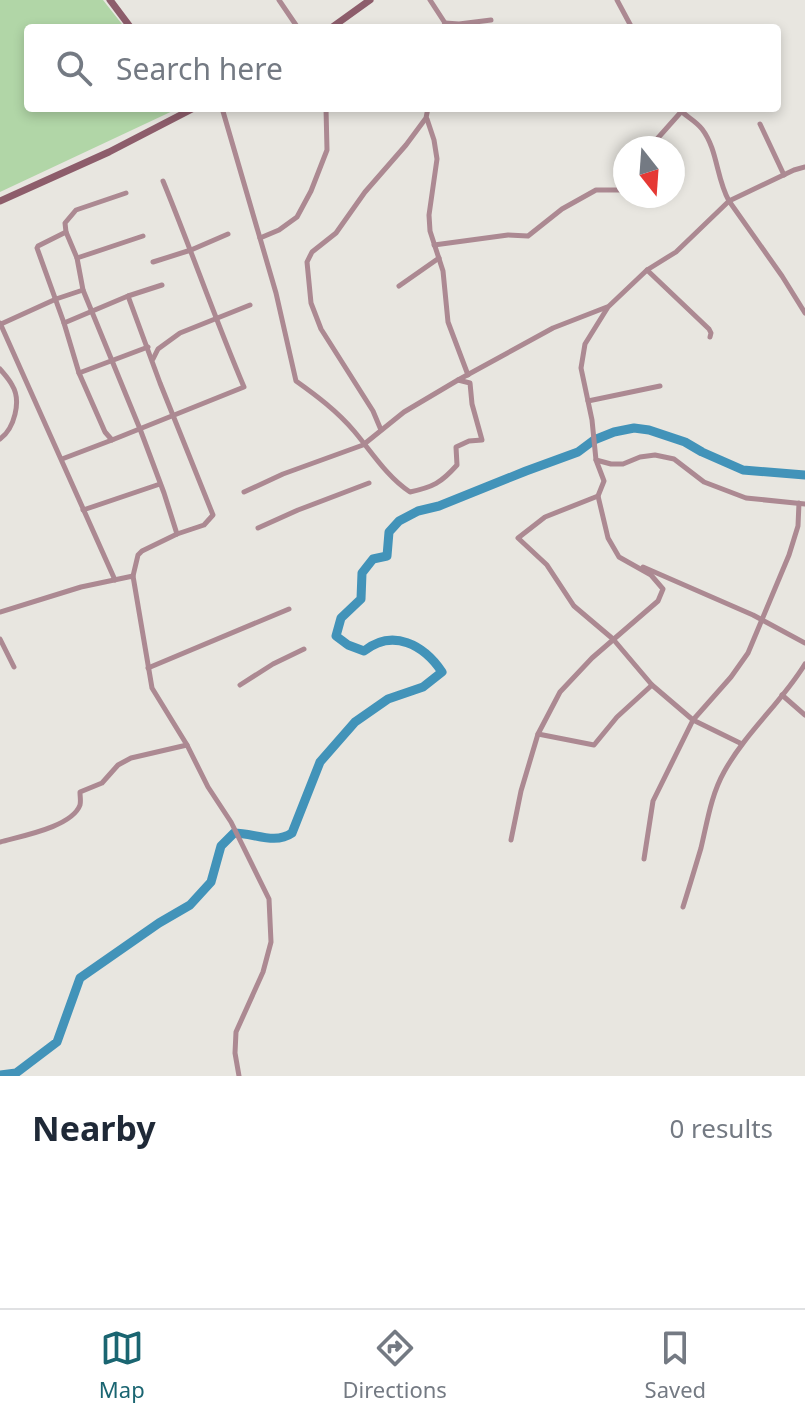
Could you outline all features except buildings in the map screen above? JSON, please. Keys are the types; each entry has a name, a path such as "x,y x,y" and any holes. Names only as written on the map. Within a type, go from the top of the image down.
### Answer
{"main road":[{"path":"110,0 128,24"},
{"path":"337,24 370,0"},
{"path":"0,201 109,152 185,112"}],"street":[{"path":"279,0 295,24"},
{"path":"430,0 443,24"},
{"path":"617,0 630,24"},
{"path":"459,24 491,20"},
{"path":"223,112 276,293 296,381 324,401 410,492 444,480 457,465 456,447 469,441 482,440 470,383 458,380"},
{"path":"260,238 279,230 297,217 311,191 327,150 326,112"},
{"path":"381,430 373,411 321,329 311,303 307,262 312,252 336,233 365,192 406,145 427,112"},
{"path":"659,136 678,112"},
{"path":"683,112 702,129 713,150 722,190 805,313"},
{"path":"426,118 437,159 429,222 445,281 448,322 468,375"},
{"path":"760,124 784,175"},
{"path":"511,840 521,791 538,734 560,692 592,658 658,601 663,589 651,575 619,557 608,538 598,496 604,481 596,460 581,368 588,337 608,307 647,270 676,252 729,201 805,167"},
{"path":"62,459 244,387 163,181"},
{"path":"434,245 508,235 528,236 562,209 596,190 613,190"},
{"path":"126,193 76,210 65,223 66,232 77,258 91,312 140,429 177,534"},
{"path":"66,232 37,248 79,373 105,432 112,440"},
{"path":"153,262 228,234"},
{"path":"77,258 143,236"},
{"path":"399,286 439,258"},
{"path":"647,270 709,329 710,337"},
{"path":"64,323 162,285"},
{"path":"83,290 0,323 115,580"},
{"path":"128,296 213,515 204,525 177,534 138,555 133,576 152,688 236,833 269,899 271,942 263,972 236,1032 235,1053 239,1076"},
{"path":"153,360 158,349 180,333 250,305"},
{"path":"244,492 283,474 363,445 404,412 458,380 553,328 608,307"},
{"path":"79,373 148,347"},
{"path":"0,369 12,385 15,404 13,424 0,439"},
{"path":"588,401 660,386"},
{"path":"596,460 623,464 640,457 665,457 674,459 704,482 746,498 802,503 789,555 748,653 693,720 653,801 644,859"},
{"path":"258,528 369,483"},
{"path":"83,510 160,484"},
{"path":"598,496 545,517 518,538 547,565 574,606 613,639 652,685 693,720 742,744"},
{"path":"619,557 762,620 805,643"},
{"path":"0,612 81,587 133,576"},
{"path":"148,668 289,609"},
{"path":"0,639 14,667"},
{"path":"240,685 304,649"},
{"path":"683,907 713,796 723,773 805,664"},
{"path":"538,734 594,745 617,717 652,685"},
{"path":"782,695 805,715"},
{"path":"0,842 69,819 80,805 80,792 102,783 118,765 131,758 187,745"}],"green space":[{"path":"0,0 103,0 122,24 24,24 24,112 170,112 0,192"}],"waterway":[{"path":"0,1075 16,1073 57,1042 80,978 190,905 211,882 221,846 234,833 271,838 292,833 320,762 355,722 388,699 423,687 442,672 426,654 407,643 386,641 364,651 336,636 341,618 361,599 362,573 373,559 387,556 389,532 399,521 418,511 439,506 578,452 594,440 614,432 634,428 685,442 743,470 805,475"}]}
